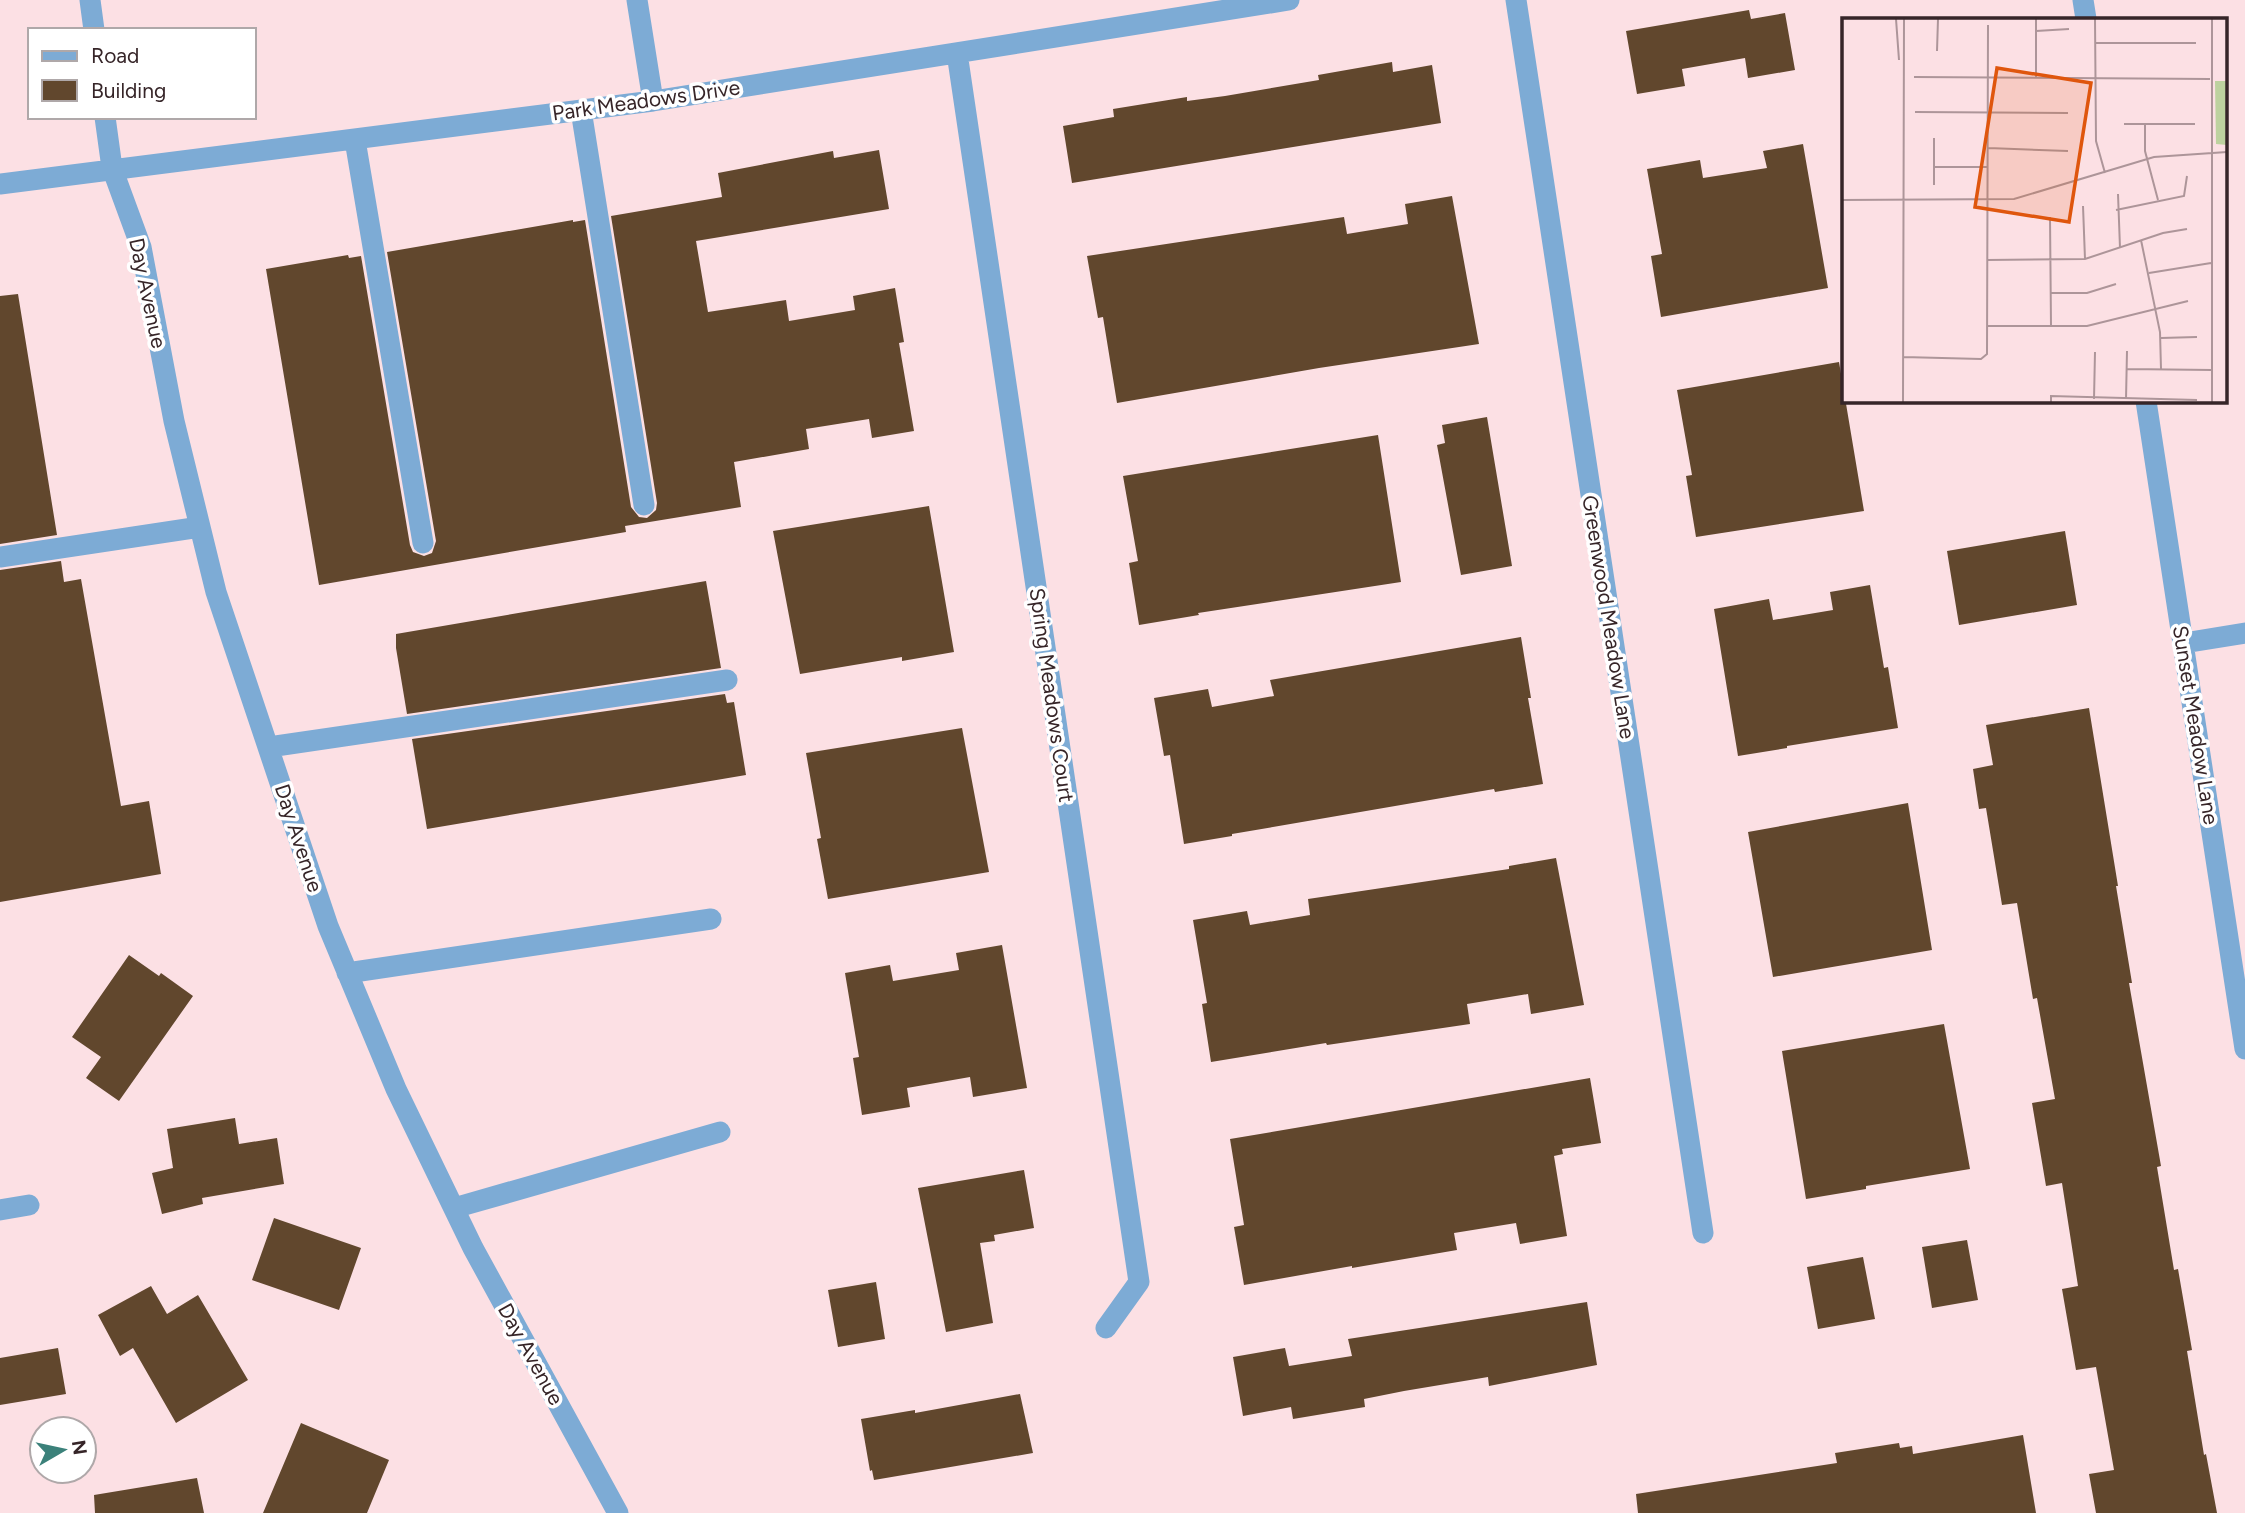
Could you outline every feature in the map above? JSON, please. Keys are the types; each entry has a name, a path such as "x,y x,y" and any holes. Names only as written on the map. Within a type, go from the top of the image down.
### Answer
{"street":[{"path":"90,0 94,28"},
{"path":"637,0 653,101"},
{"name":"Park Meadows Drive","path":"0,184 653,101 1289,0"},
{"name":"Greenwood Meadow Lane","path":"1516,0 1703,1233"},
{"path":"2083,0 2086,18"},
{"name":"Spring Meadows Court","path":"957,53 1139,1282 1107,1328"},
{"path":"581,110 644,505"},
{"name":"Day Avenue","path":"105,119 112,168 141,247 174,421 216,592 328,926 396,1089 454,1209 618,1513"},
{"path":"355,139 423,543"},
{"name":"Sunset Meadow Lane","path":"2146,402 2245,1049"},
{"path":"0,557 200,527"},
{"path":"2184,643 2245,633"},
{"path":"269,747 727,680"},
{"path":"347,973 711,919"},
{"path":"454,1209 720,1132"},
{"path":"0,1210 29,1205"}],"building":[{"path":"1749,10 1751,19 1785,13 1795,70 1748,78 1745,58 1682,69 1685,86 1637,94 1626,31"},
{"path":"1392,62 1393,72 1432,65 1441,123 1072,183 1063,126 1114,117 1113,109 1187,97 1187,101 1225,96 1319,80 1318,75"},
{"path":"1803,144 1828,288 1661,317 1651,256 1662,254 1647,169 1700,160 1703,178 1767,168 1763,151"},
{"path":"879,150 889,209 696,241 708,312 786,300 789,321 855,310 853,296 895,288 904,342 899,343 914,431 872,438 869,419 806,429 809,449 734,462 741,507 625,526 626,532 319,585 266,269 348,255 349,258 361,256 410,545 413,552 424,556 432,553 436,541 387,252 585,220 631,507 639,517 647,518 656,510 657,503 611,216 722,197 718,173 833,151 834,158"},
{"path":"1452,196 1479,344 1117,403 1103,317 1098,318 1087,256 1344,217 1347,234 1408,224 1405,204"},
{"path":"18,294 57,535 0,544 0,296"},
{"path":"1839,362 1842,402 1846,402 1864,511 1696,537 1686,476 1692,475 1677,390"},
{"path":"1487,417 1512,566 1461,575 1437,445 1445,443 1442,425"},
{"path":"1378,435 1401,582 1198,613 1199,615 1139,625 1129,563 1138,561 1123,476"},
{"path":"929,506 954,652 902,661 902,657 800,674 773,531"},
{"path":"2065,531 2077,605 1959,625 1947,551"},
{"path":"61,561 64,582 81,579 121,806 149,801 161,874 0,902 0,570"},
{"path":"706,581 721,668 407,714 396,634"},
{"path":"1870,585 1884,668 1888,667 1898,728 1738,756 1714,609 1769,599 1773,620 1833,610 1830,592"},
{"path":"1521,637 1531,698 1528,698 1543,784 1495,792 1494,789 1184,844 1170,755 1164,756 1154,698 1208,689 1212,707 1274,696 1270,680"},
{"path":"725,694 727,703 734,702 746,775 427,829 412,739"},
{"path":"2089,708 2118,886 2132,983 2129,983 2161,1166 2157,1167 2174,1270 2178,1269 2192,1350 2187,1351 2204,1455 2206,1454 2217,1513 2096,1513 2089,1474 2114,1470 2096,1367 2076,1370 2062,1289 2078,1286 2062,1183 2046,1186 2032,1103 2055,1099 2037,998 2033,999 2017,903 2002,905 1986,808 1979,809 1973,769 1993,765 1986,725"},
{"path":"962,728 989,872 828,899 817,839 821,838 806,753"},
{"path":"1908,803 1932,950 1773,977 1748,832"},
{"path":"1556,858 1584,1005 1531,1014 1528,994 1467,1004 1470,1024 1327,1045 1326,1043 1211,1062 1202,1004 1207,1003 1193,920 1247,911 1250,925 1310,915 1308,899 1509,869 1509,866"},
{"path":"1002,945 1027,1088 973,1097 970,1077 907,1088 910,1107 862,1115 853,1058 859,1057 845,973 890,965 893,981 959,970 956,953"},
{"path":"129,955 159,976 161,973 193,996 119,1101 86,1078 101,1057 72,1037"},
{"path":"1944,1024 1970,1169 1806,1199 1782,1051"},
{"path":"1590,1078 1601,1143 1562,1149 1563,1154 1554,1156 1567,1236 1520,1244 1516,1223 1454,1233 1457,1250 1244,1285 1234,1227 1244,1225 1230,1139"},
{"path":"235,1118 239,1144 277,1138 284,1184 202,1198 203,1204 162,1214 152,1173 173,1168 167,1129"},
{"path":"1024,1170 1034,1228 994,1235 995,1241 980,1243 993,1323 946,1332 918,1188"},
{"path":"274,1218 361,1248 339,1310 252,1280"},
{"path":"1967,1240 1978,1300 1932,1308 1922,1247"},
{"path":"1863,1257 1875,1319 1818,1329 1807,1267"},
{"path":"876,1282 885,1339 838,1347 828,1290"},
{"path":"151,1286 167,1314 198,1295 248,1380 176,1423 133,1348 120,1356 98,1315"},
{"path":"1587,1302 1597,1365 1489,1386 1488,1377 1404,1391 1364,1399 1365,1407 1293,1419 1291,1407 1243,1416 1233,1357 1285,1348 1289,1366 1352,1356 1348,1339"},
{"path":"58,1348 66,1394 0,1405 0,1358"},
{"path":"1020,1394 1033,1453 874,1480 861,1419 915,1410 915,1413"},
{"path":"301,1423 389,1460 367,1513 263,1513"},
{"path":"2023,1435 2036,1513 1638,1513 1636,1494 1837,1463 1835,1453 1899,1443 1900,1448 1912,1446 1913,1454"},
{"path":"197,1478 204,1513 95,1513 94,1495"}]}
